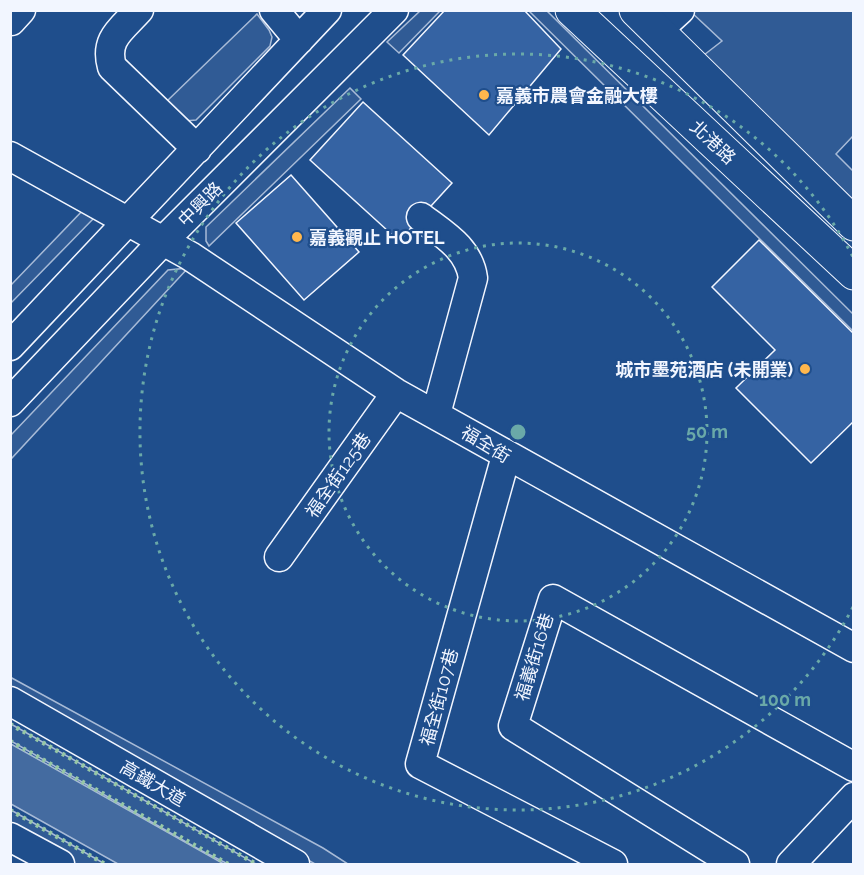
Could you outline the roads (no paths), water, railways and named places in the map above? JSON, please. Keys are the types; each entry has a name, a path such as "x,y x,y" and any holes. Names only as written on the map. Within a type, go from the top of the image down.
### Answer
{"main road":[{"name":"北港路","path":"572,10 854,273"},
{"path":"658,17 854,224"}],"street":[{"path":"139,10 110,42 108,55 112,67 197,149"},
{"path":"274,10 300,40"},
{"path":"10,346 327,10"},
{"name":"中興路","path":"10,402 163,241 394,10"},
{"name":"福全街","path":"10,156 130,220 190,256 396,393 854,648"},
{"path":"421,217 461,249 471,263 473,278 436,414"},
{"name":"福全街125巷","path":"279,557 396,393"},
{"name":"福全街107巷","path":"506,456 420,764 613,864"},
{"name":"福義街16巷","path":"735,864 513,726 553,599 854,767"},
{"name":"高鐵大道","path":"10,701 295,864"},
{"path":"791,864 854,797"},
{"path":"10,837 60,864"}],"place":[{"name":"嘉義市農會金融大樓","path":"484,95"},
{"name":"嘉義觀止 HOTEL","path":"297,237"},
{"name":"城市墨苑酒店 (未開業)","path":"805,369"}]}
